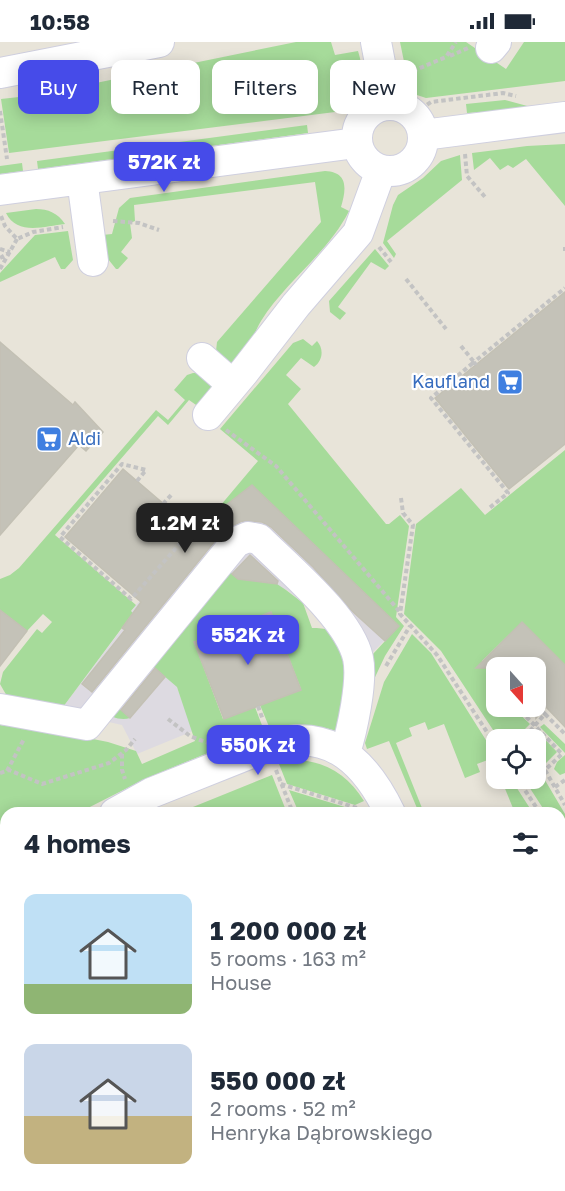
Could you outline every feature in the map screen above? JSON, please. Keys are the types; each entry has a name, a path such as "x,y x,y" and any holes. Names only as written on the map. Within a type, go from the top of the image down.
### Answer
{"street":[{"path":"0,73 159,42"},
{"path":"376,42 379,60"},
{"path":"367,114 357,132 356,143 364,160 381,171 391,172 402,170 411,164 418,156 422,146 423,135 412,114"},
{"path":"423,135 565,117"},
{"path":"0,190 356,143"},
{"path":"213,420 233,385 296,305 358,233 381,171"},
{"path":"82,179 93,261"},
{"path":"202,358 233,385"},
{"path":"0,709 87,725 236,542 248,537 259,539 327,607 351,641 358,656 360,670 351,735 345,753"},
{"path":"123,804 282,742 310,740 345,753 361,766 386,807"}],"path":[{"path":"417,69 446,57 456,42"},
{"path":"431,102 503,93"},
{"path":"0,111 7,159"},
{"path":"465,150 467,176 484,197"},
{"path":"0,212 5,226 17,239"},
{"path":"109,220 139,223 159,230"},
{"path":"0,269 17,239 33,232 69,227"},
{"path":"375,241 391,262"},
{"path":"0,249 10,252"},
{"path":"0,258 10,252"},
{"path":"405,279 446,329"},
{"path":"488,509 508,493 430,398 475,364 565,288"},
{"path":"460,346 475,364"},
{"path":"213,420 276,466 437,655 486,731"},
{"path":"137,481 146,470 122,464 60,537 131,599 192,530 195,513"},
{"path":"163,504 173,493"},
{"path":"400,612 413,525 403,513 401,498"},
{"path":"532,729 544,713 565,734"},
{"path":"7,771 38,715"},
{"path":"526,717 562,754 545,770 565,805"},
{"path":"168,719 190,736 210,744"},
{"path":"0,772 7,771 42,783 109,763 135,739"},
{"path":"122,753 123,804"},
{"path":"276,769 292,807"},
{"path":"555,787 565,780"},
{"path":"282,784 354,807"},
{"path":"524,789 536,807"}],"shaded area":[{"path":"252,484 401,624 350,675 338,637 287,590 229,581 164,651 193,731 137,754 122,725 60,711 133,614 131,612 136,605 215,512"}],"green space":[{"path":"296,42 331,42 335,55 358,51 361,60 330,60 330,113 9,153 1,99 18,97 18,114 99,114 99,82 111,80 111,114 200,114 200,62"},
{"path":"400,42 466,42 506,69 524,42 565,42 565,81 426,98 417,95 417,60 404,60"},
{"path":"505,100 531,107 467,113 466,104"},
{"path":"307,125 308,133 38,169 37,161"},
{"path":"565,144 565,206 526,159 513,168 508,165 500,170 490,158 474,170 472,153"},
{"path":"460,155 462,180 387,241 396,254 394,258 383,243 398,195 423,178 441,161"},
{"path":"22,163 23,171 0,174 0,166"},
{"path":"325,171 333,172 342,178 344,194 341,207 349,211 319,254 271,307 261,321 245,353 235,361 228,363 216,351 217,342 321,222 315,182 134,205 135,221 130,223 132,238 121,252 128,258 118,269 108,259 102,235 112,234 119,208 130,198"},
{"path":"36,209 52,212 65,224 24,227 17,225 6,213"},
{"path":"68,231 73,260 65,269 61,269 55,257 0,282 0,273 35,235"},
{"path":"375,249 389,266 385,270 371,262 338,307 346,313 340,320 330,312 329,301"},
{"path":"303,339 312,346 317,341 322,354 314,367 301,358 286,375 301,389 288,404 386,524 400,515 409,526 396,617 404,626 385,656 369,690 373,654 399,626 280,514 215,512 258,461 220,429 293,343"},
{"path":"200,373 211,383 211,388 199,407 189,400 168,425 158,416 55,535 136,605 131,611 133,613 60,711 8,698 0,684 3,672 37,629 42,633 52,622 43,614 27,631 0,610 0,579 19,568 156,410 168,420 185,400 174,390 187,375"},
{"path":"565,450 565,665 522,622 482,661 486,665 486,717 523,717 530,724 525,729 492,729 441,651 404,614 416,524 461,488 485,515"},
{"path":"246,546 250,547 230,572 238,579 277,584 303,603 312,628 328,630 341,642 350,666 351,691 340,732 305,725 288,725 270,729 260,705 301,689 271,612 194,642 223,719 255,707 263,728 147,778 90,807 0,807 0,725 6,726 7,722 108,742 136,751 142,764 195,741 177,687 149,663 114,704 130,718 116,718 104,711 232,557"},
{"path":"412,634 431,653 486,740 486,761 477,764 480,772 465,778 444,724 428,730 425,722 409,728 412,736 396,743 422,807 416,807 389,741 367,749 365,743 384,682"},
{"path":"544,724 565,744 565,753 546,733 546,729 540,727"},
{"path":"546,740 557,752 546,763"},
{"path":"565,755 565,773 560,775 554,769 557,762"},
{"path":"296,760 317,763 335,771 351,784 364,801 355,805 287,784 279,764"},
{"path":"272,775 285,807 193,807"},
{"path":"546,782 561,807 542,807 530,789 546,789"},
{"path":"505,789 517,789 529,807 513,807"},
{"path":"289,790 345,807 296,807"}],"building":[{"name":"Kaufland","path":"565,292 565,444 509,489 435,398"},
{"name":"Aldi","path":"0,342 73,405 75,402 103,432 86,451 79,445 0,535"},
{"path":"123,469 194,530 252,485 399,626 385,641 352,611 313,567 271,527 262,522 242,521 223,531 92,692 82,684 125,630 122,628 141,602 65,537"},
{"path":"250,555 278,581 277,584 238,579 232,574"},
{"path":"0,610 27,631 0,666"},
{"path":"271,612 301,690 224,719 194,642"},
{"path":"522,622 565,665 565,727 546,707 546,657 487,657"},
{"path":"486,658 486,668 476,668"},
{"path":"155,668 165,677 130,718 121,710"}],"place":[{"name":"Kaufland","path":"510,382"},
{"name":"Aldi","path":"49,439"}]}
